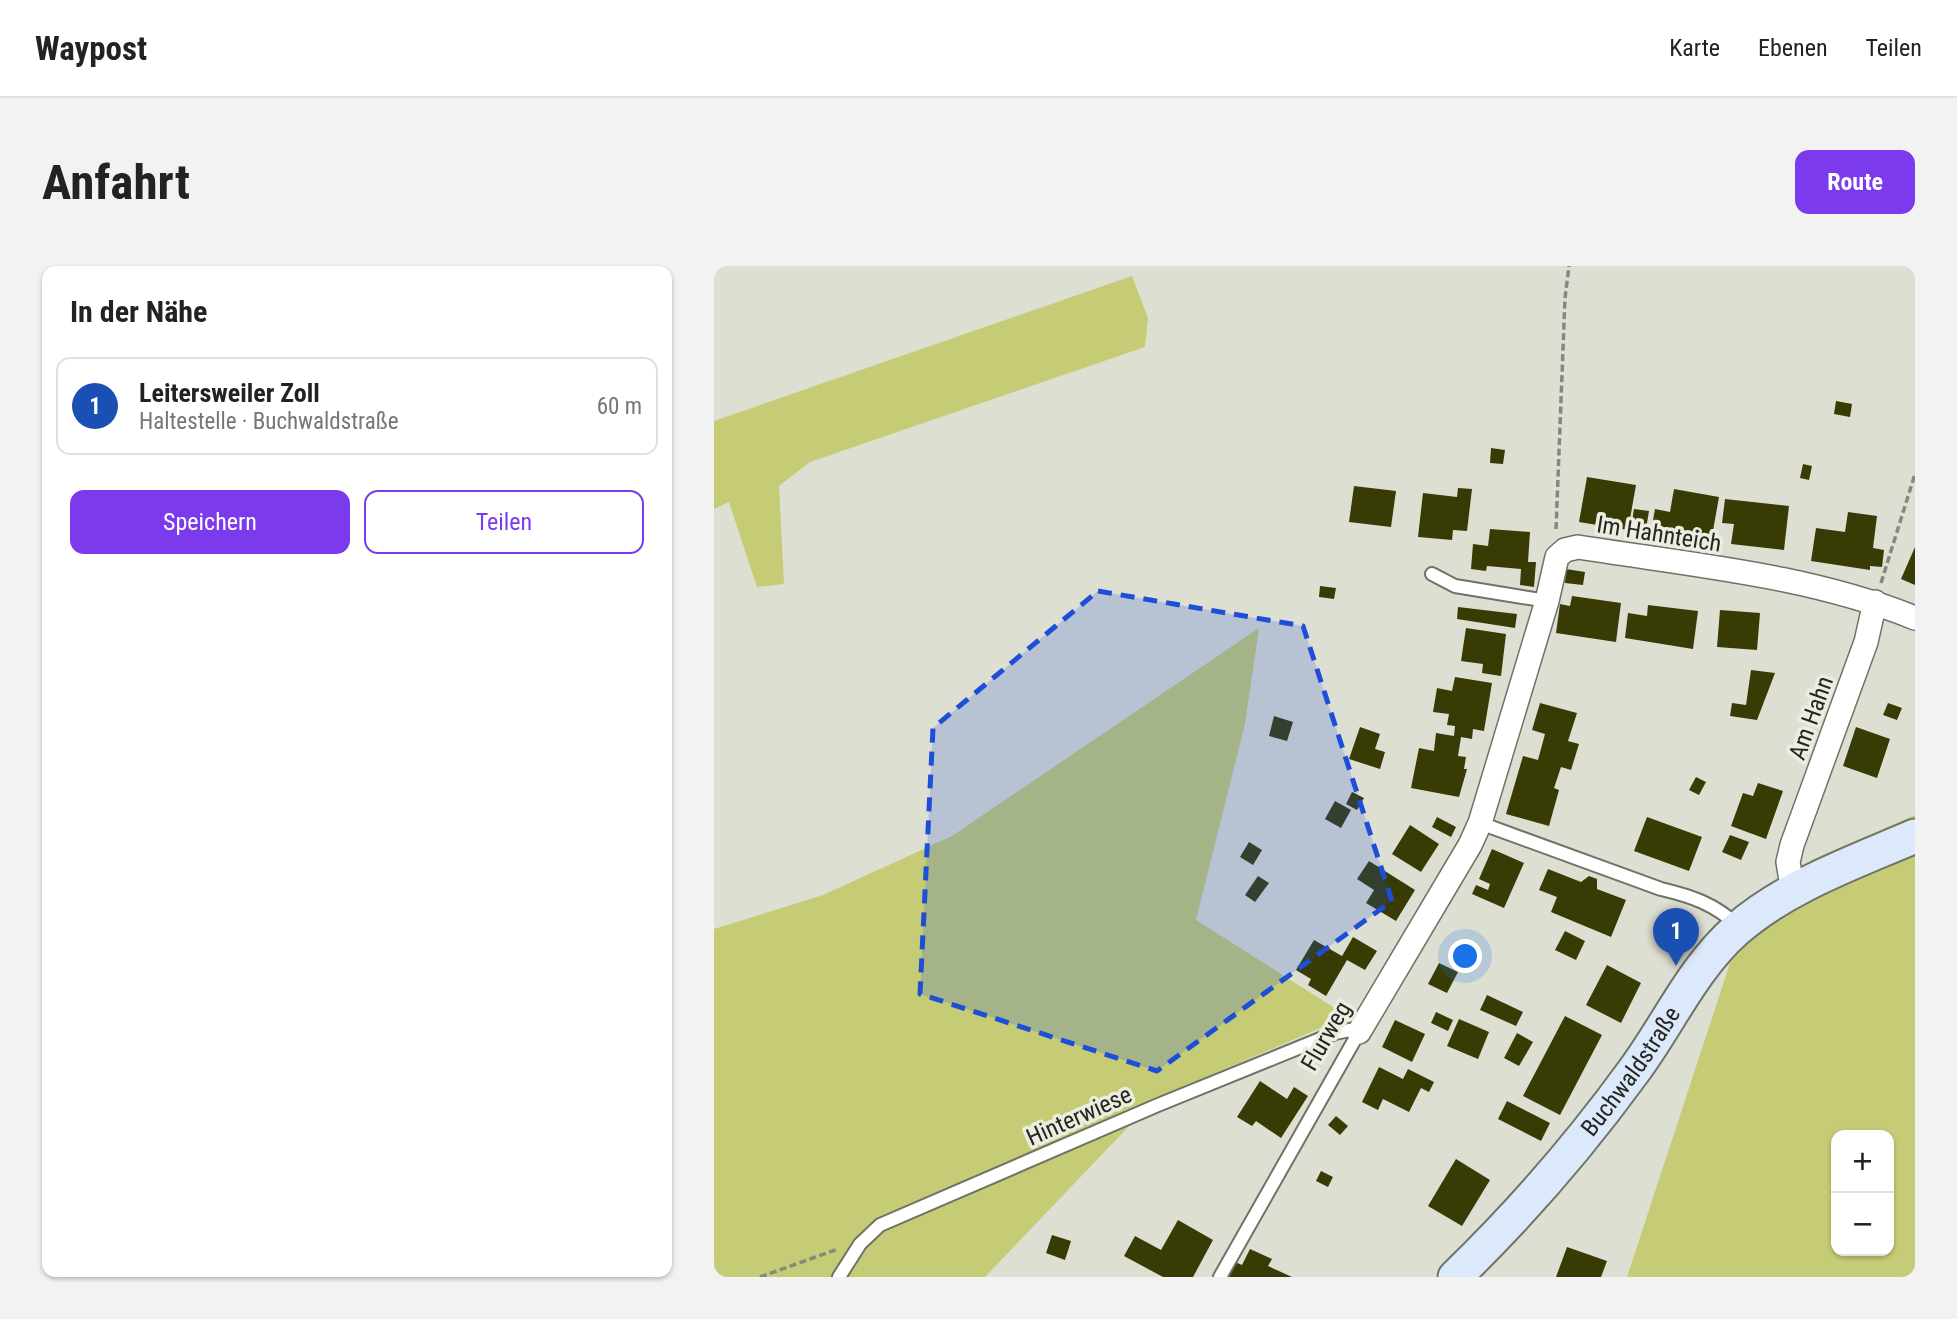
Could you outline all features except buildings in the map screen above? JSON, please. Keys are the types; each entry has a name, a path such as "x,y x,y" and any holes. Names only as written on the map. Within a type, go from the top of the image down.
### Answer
{"main road":[{"name":"Buchwaldstraße","path":"1455,1277 1574,1149 1635,1070 1715,950 1740,927 1805,886 1915,836"}],"street":[{"name":"Im Hahnteich","path":"1547,601 1557,556 1565,550 1578,547 1817,586 1875,602"},
{"name":"Flurweg","path":"1359,1032 1470,845 1480,823 1547,601"},
{"path":"1875,602 1915,618"},
{"name":"Am Hahn","path":"1805,886 1788,862 1792,845 1866,642 1875,602"}],"lane":[{"path":"1432,574 1455,586 1547,601"},
{"path":"1480,823 1661,889 1692,896 1714,906 1740,927"},
{"name":"Hinterwiese","path":"839,1277 860,1244 880,1225 1158,1105 1335,1033 1350,1030 1359,1032"},
{"name":"Flurweg","path":"1220,1277 1359,1032"}],"path":[{"path":"1565,550 1556,533 1564,298 1569,266"},
{"path":"1875,602 1915,474"},
{"path":"760,1277 813,1256 860,1244"}],"highlighted area":[{"path":"1098,591 1303,626 1392,901 1157,1071 920,994 933,728"}],"green space":[{"path":"1132,276 1148,318 1145,347 810,462 779,486 784,584 757,587 729,502 714,509 714,421"},
{"path":"1259,628 1245,724 1196,920 1341,1012 1330,1024 1155,1099 985,1277 714,1277 714,929 823,895 952,836"},
{"path":"1915,815 1915,1277 1627,1277 1730,963 1758,932 1819,897 1811,860"}],"place":[{"name":"Leitersweiler Zoll","path":"1676,966"}]}
